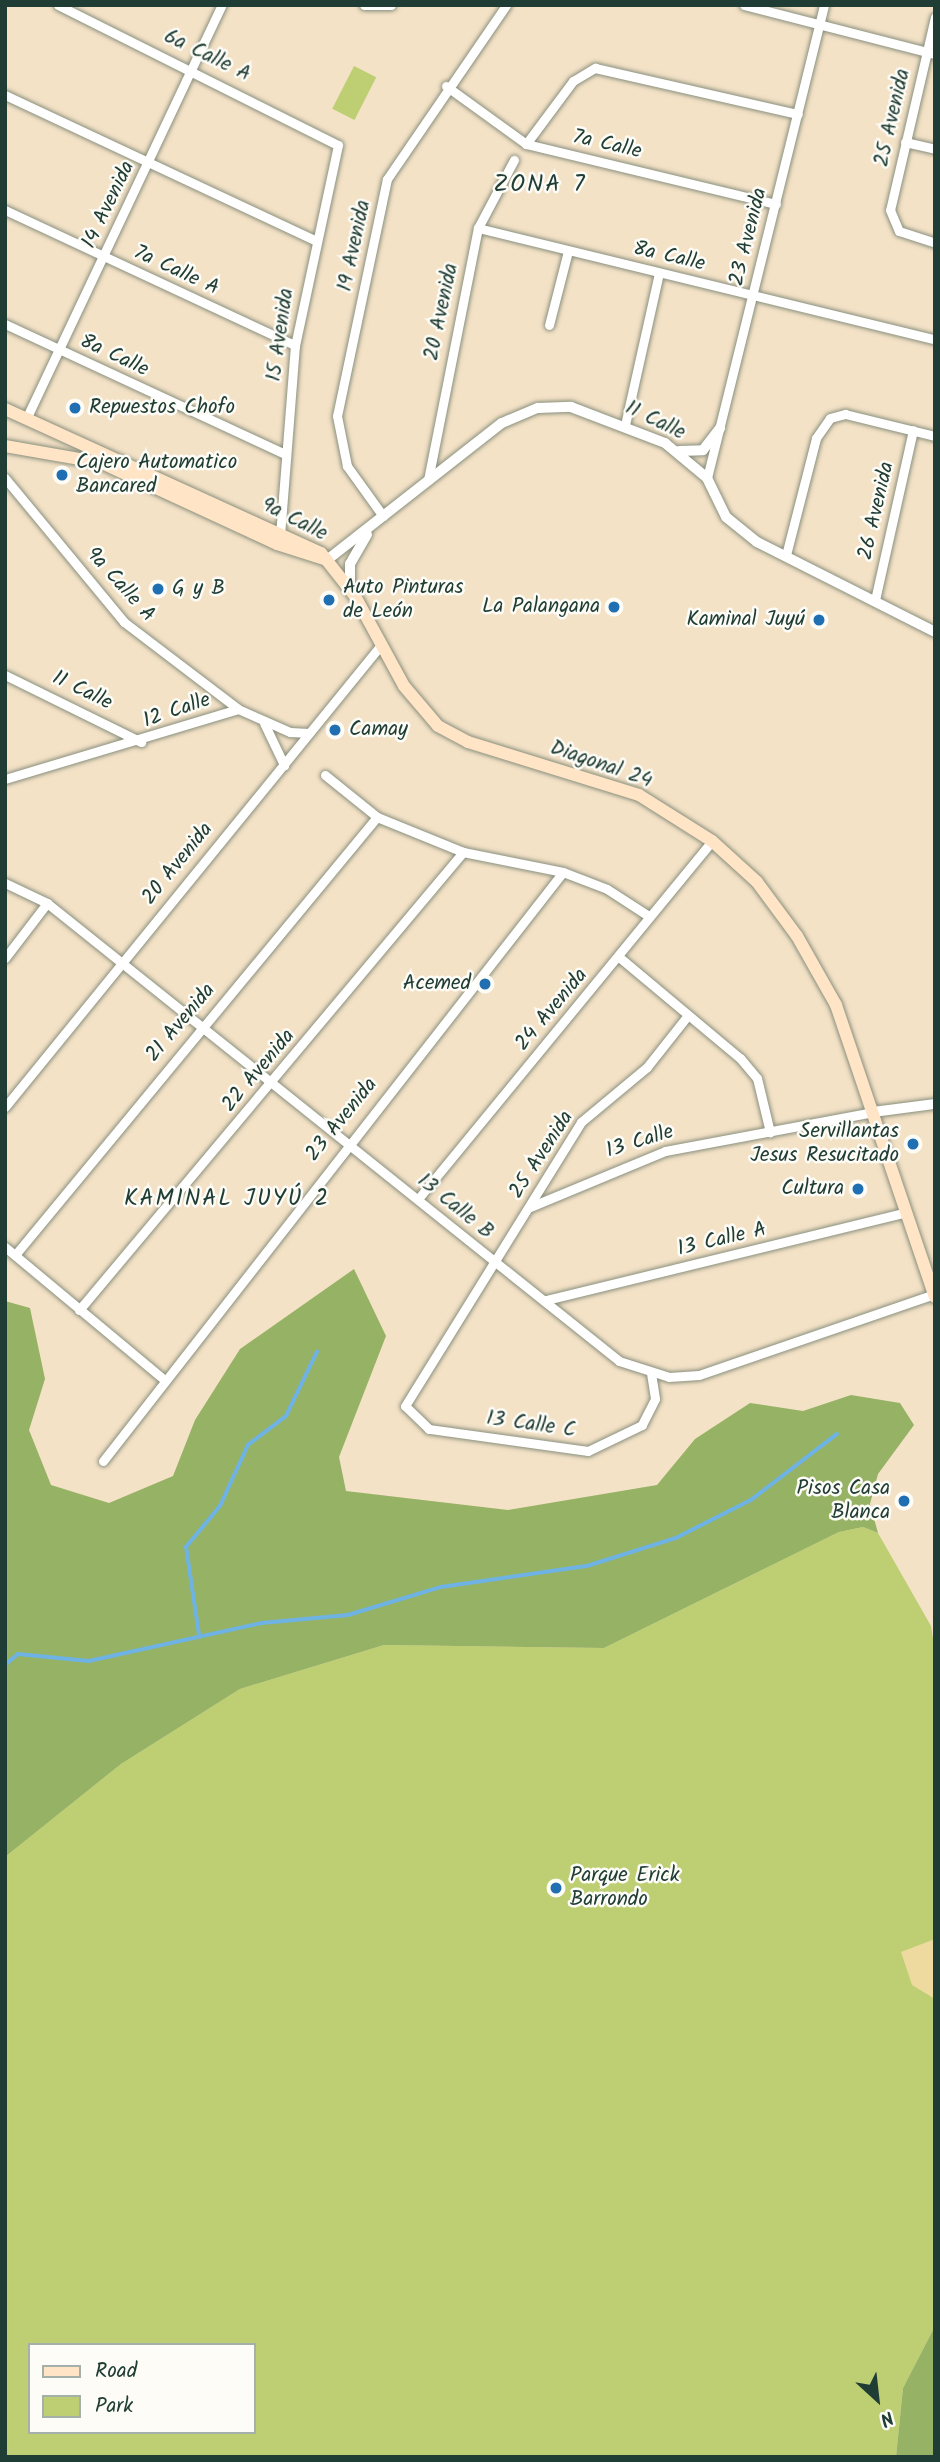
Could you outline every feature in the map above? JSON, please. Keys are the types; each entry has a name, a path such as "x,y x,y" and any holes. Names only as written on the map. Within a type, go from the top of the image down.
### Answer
{"main road":[{"name":"9a Calle","path":"5,409 135,463 327,560"},
{"name":"9a Calle","path":"5,446 102,463 277,544 327,560"},
{"name":"Diagonal 24","path":"327,560 351,589 380,646 438,726 492,750 639,795 712,841 757,882 797,936 835,1005 934,1296"}],"street":[{"name":"6a Calle A","path":"58,5 193,67 338,145"},
{"name":"14 Avenida","path":"26,419 150,162 222,5"},
{"path":"364,5 388,7"},
{"name":"19 Avenida","path":"379,519 347,466 337,410 390,169 446,86 506,5"},
{"path":"744,5 931,53"},
{"name":"23 Avenida","path":"708,478 824,5"},
{"name":"25 Avenida","path":"935,16 931,53 905,142 891,204 896,228 935,243"},
{"path":"526,144 573,81 595,68 797,114"},
{"name":"7a Calle","path":"446,86 526,144 776,204"},
{"path":"5,95 315,240"},
{"path":"905,142 935,149"},
{"name":"15 Avenida","path":"280,534 295,345 315,240 338,145"},
{"name":"20 Avenida","path":"428,480 478,228 514,160"},
{"name":"7a Calle A","path":"5,210 295,345"},
{"name":"8a Calle","path":"478,228 935,340"},
{"path":"549,325 568,251"},
{"path":"625,425 659,273"},
{"name":"8a Calle","path":"5,324 285,454"},
{"name":"11 Calle","path":"327,560 493,428 529,411 571,407 625,425 677,450 708,478 726,517 786,555 935,632"},
{"path":"786,555 816,438 830,418 845,414 935,436"},
{"path":"677,450 703,450 720,428"},
{"name":"26 Avenida","path":"874,600 913,430"},
{"name":"9a Calle A","path":"5,478 124,622 238,709 261,719 309,733"},
{"name":"11 Calle","path":"351,589 350,564 379,519"},
{"name":"20 Avenida","path":"5,1107 380,646"},
{"name":"11 Calle","path":"5,675 141,742"},
{"name":"12 Calle","path":"5,779 141,742 238,709"},
{"path":"261,719 284,765"},
{"path":"325,775 377,817 463,852 563,872 607,889 648,915"},
{"name":"21 Avenida","path":"15,1255 201,1026 377,817"},
{"name":"24 Avenida","path":"418,1199 619,957 648,915 712,841"},
{"name":"22 Avenida","path":"79,1310 273,1084 463,852"},
{"name":"23 Avenida","path":"103,1461 162,1378 563,872"},
{"name":"13 Calle B","path":"5,883 47,903 619,1361 652,1373 699,1375 934,1296"},
{"path":"5,958 47,903"},
{"path":"619,957 757,1078 769,1132"},
{"name":"25 Avenida","path":"405,1406 580,1122 647,1067 688,1015"},
{"name":"13 Calle","path":"528,1208 665,1151 873,1112 935,1104"},
{"name":"13 Calle A","path":"546,1300 906,1212"},
{"path":"5,1247 162,1378"},
{"name":"13 Calle C","path":"405,1406 429,1429 588,1451 617,1442 642,1425 655,1399 652,1373"}],"green space":[{"path":"354,66 376,77 354,120 332,109"},
{"path":"354,1269 386,1336 339,1457 346,1491 508,1510 657,1485 695,1439 750,1403 803,1411 851,1395 900,1403 914,1425 878,1474 870,1504 878,1533 863,1527 839,1532 604,1648 384,1645 240,1689 121,1764 5,1857 5,1301 30,1308 45,1379 29,1430 51,1485 109,1503 173,1476 195,1420 240,1349"},
{"name":"Parque Erick Barrondo","path":"863,1527 878,1533 931,1626 935,1651 935,2326 903,2388 896,2457 5,2457 5,1857 121,1764 240,1689 384,1645 604,1648 839,1532"},
{"path":"935,2326 935,2457 896,2457 903,2388"}],"sand":[{"path":"935,1939 935,1999 912,1985 901,1952"}],"waterway":[{"path":"199,1635 186,1547 220,1506 248,1445 286,1416 317,1352"},
{"path":"5,1665 18,1654 89,1661 262,1623 348,1615 441,1587 587,1566 676,1538 751,1500 837,1434"}],"place":[{"name":"Repuestos Chofo","path":"75,408"},
{"name":"Cajero Automatico Bancared","path":"62,475"},
{"name":"G y B","path":"158,589"},
{"name":"Auto Pinturas de León","path":"329,600"},
{"name":"La Palangana","path":"614,607"},
{"name":"Kaminal Juyú","path":"819,620"},
{"name":"Camay","path":"335,730"},
{"name":"Acemed","path":"485,984"},
{"name":"Servillantas Jesus Resucitado","path":"913,1144"},
{"name":"Cultura","path":"858,1189"},
{"name":"Pisos Casa Blanca","path":"904,1501"},
{"name":"Parque Erick Barrondo","path":"556,1888"}],"district":[{"name":"ZONA 7","path":"540,185"},
{"name":"KAMINAL JUYÚ 2","path":"227,1199"}]}
